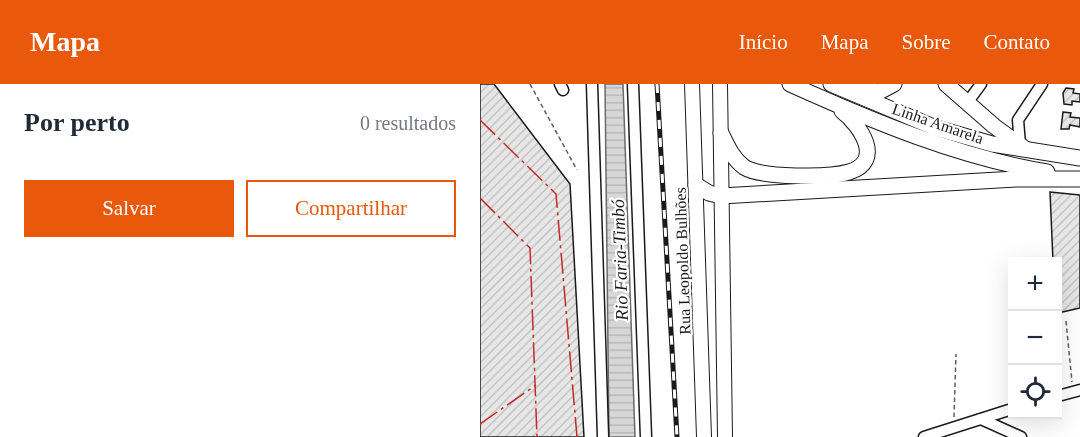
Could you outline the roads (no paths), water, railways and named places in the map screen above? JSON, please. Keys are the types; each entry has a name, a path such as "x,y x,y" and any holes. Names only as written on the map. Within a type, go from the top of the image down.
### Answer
{"highway":[{"name":"Linha Amarela","path":"790,84 940,145 1018,168 1080,179"},
{"path":"833,85 879,92 894,84"},
{"path":"946,84 994,126 1025,148"},
{"name":"Linha Amarela","path":"833,85 936,128 1080,158"},
{"path":"721,133 733,156 742,165 761,174 850,172 865,160 868,146 866,137 856,123 823,99"},
{"path":"696,185 709,193 721,196 1016,179 1080,179"}],"main road":[{"name":"Rua Leopoldo Bulhões","path":"692,84 704,436"},
{"path":"720,84 724,437"}],"street":[{"path":"592,84 603,437"},
{"path":"633,84 646,437"},
{"path":"967,103 981,84"},
{"path":"994,126 1018,120 1042,84"},
{"path":"1018,120 1025,148"},
{"path":"1062,395 1077,391"},
{"path":"924,437 1008,410"},
{"path":"981,419 1021,437"}],"water":[{"name":"Rio Faria-Timbó","path":"605,84 623,84 635,437 609,437"}],"railway":[{"path":"657,84 677,437"}]}
